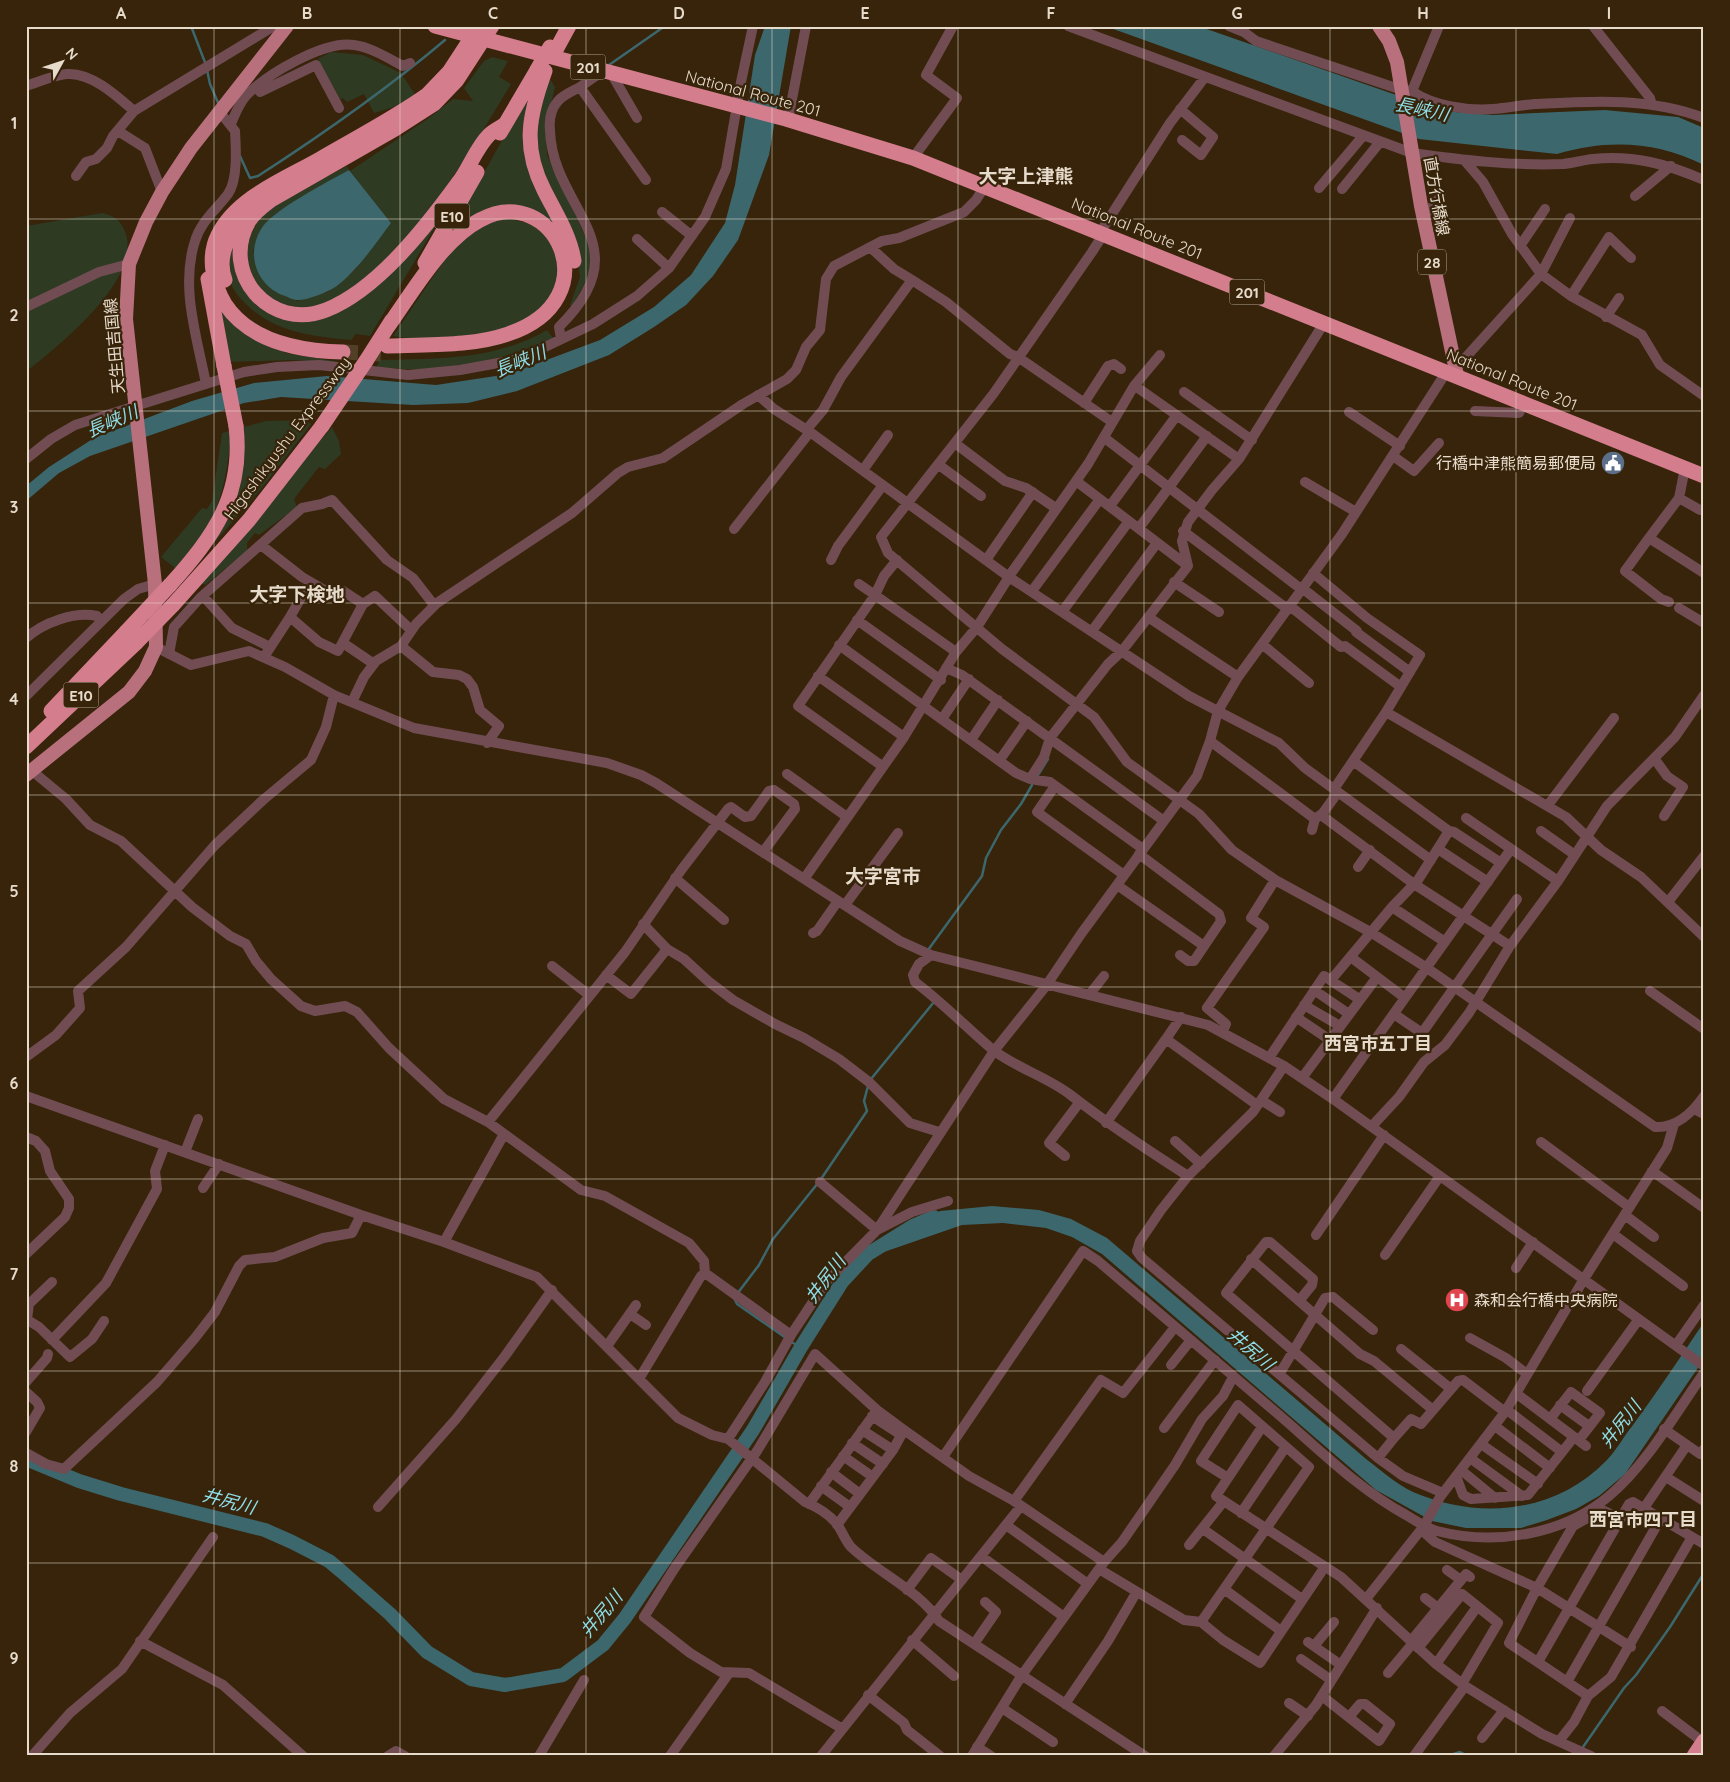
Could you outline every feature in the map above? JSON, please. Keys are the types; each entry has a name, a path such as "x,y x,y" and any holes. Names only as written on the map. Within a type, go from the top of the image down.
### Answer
{"highway":[{"name":"National Route 201","path":"435,26 479,34 607,72 787,119 912,158 1104,232 1324,323 1454,371 1524,403 1704,476"},
{"path":"26,738 131,637 162,584 209,538 226,507 237,459 236,426 209,290 208,268 213,246 224,225 252,198 427,95 449,72 479,34 492,26"},
{"name":"Higashikyushu Expressway","path":"26,747 131,637 173,606 249,520 322,426 387,328 504,125 554,48 562,26"},
{"path":"554,48 569,26"},
{"path":"213,246 213,275 216,286 236,318 274,341 318,352 346,348 288,336 256,321 233,300 223,276 226,244 238,225 270,200 371,143 434,104 457,80 479,34"},
{"path":"387,328 446,248 471,226 492,215 515,213 533,219 550,231 562,251 565,278 557,300 539,319 508,334 470,342 385,350 471,350 511,342 527,336 552,318 570,295 575,267 572,250 566,231 543,189 534,166 530,145 533,104 541,70"},
{"path":"270,200 257,211 245,229 241,243 241,256 246,276 259,298 271,307 297,316 312,315 341,302 378,274 442,205 460,182 488,136 504,125"},
{"path":"1694,1756 1703,1742"}],"main road":[{"name":"直方行橋線","path":"1379,26 1394,51 1406,93 1411,150 1454,371"},
{"name":"天生田吉国線","path":"28,773 129,692 162,650 162,584 142,456 126,319 128,264 162,192 280,27"}],"street":[{"path":"26,459 75,425 244,372 277,367 319,365 408,375 442,372 520,359 593,324 637,296 668,268 692,236 715,198 726,169 753,26"},
{"path":"787,119 806,26"},
{"path":"912,158 957,98 926,75 953,26"},
{"path":"1068,26 1362,136 1411,150 1465,161 1565,164 1592,159 1631,158 1671,166 1704,180"},
{"path":"1229,26 1244,32 1256,41 1442,104 1473,109 1492,109 1526,104 1615,101 1665,106 1704,118"},
{"path":"1406,93 1439,26"},
{"path":"1593,26 1650,98 1652,105"},
{"path":"76,176 86,162 96,159 107,148 134,111 280,27"},
{"path":"231,124 239,105 256,87 294,62 333,46 355,45 403,66 410,63"},
{"path":"256,87 260,92 316,66 339,108"},
{"path":"561,339 559,328 575,312 587,294 592,279 594,249 582,214 554,164 550,144 550,121 553,107 559,100 607,72 637,118"},
{"path":"26,86 68,74 82,76 121,99 134,111"},
{"path":"1205,77 1180,109 1122,196 1103,228 1104,232 1018,357 956,444 881,537 888,553 1002,649 1094,717 1128,762 1204,819 1232,850 1275,880 1372,933 1427,968 1649,1124 1661,1128 1699,1112 1704,1096"},
{"path":"580,87 646,180"},
{"path":"1180,109 1213,137 1201,155 1182,140"},
{"path":"206,384 192,312 188,278 196,238 203,224 227,196 233,183 235,138 231,124 219,110"},
{"path":"118,131 145,148 162,192"},
{"path":"1319,188 1362,136"},
{"path":"1342,189 1380,142"},
{"path":"1465,161 1487,188 1520,246 1541,274 1571,296 1606,317 1642,335 1660,365 1704,396"},
{"path":"1635,196 1671,166"},
{"path":"352,702 374,664 384,655 401,646 411,630 434,605 572,513 618,473 628,467 663,458 758,395 776,386 796,370 806,347 820,330 826,279 830,270 842,261 882,241 899,238 964,212 976,200 985,186"},
{"path":"1423,217 1441,196"},
{"path":"1520,246 1546,209"},
{"path":"662,212 692,236"},
{"path":"730,1441 791,1335 826,1282 877,1230 994,1050 1046,986 1124,875 1179,802 1202,767 1218,710 1238,677 1314,573 1393,456 1454,371 1541,274 1570,218"},
{"path":"1571,296 1609,237 1631,258"},
{"path":"637,239 668,268"},
{"path":"870,248 894,269 946,302 1010,354 1018,357 1112,422"},
{"path":"26,307 99,272 128,264"},
{"path":"734,529 808,431 823,410 841,377 912,280"},
{"path":"1606,317 1619,298"},
{"path":"1188,566 1182,541 1183,531 1197,509 1239,459 1252,440 1324,323"},
{"path":"804,879 925,706 956,652 977,627 1010,575 1080,478 1134,386 1160,355"},
{"path":"1084,403 1108,366 1114,364 1122,370"},
{"path":"1138,388 1239,459"},
{"path":"1184,392 1252,440"},
{"path":"758,395 774,409 863,470 1032,592 1188,696 1278,743 1305,768 1431,860"},
{"path":"1475,411 1519,413 1524,403"},
{"path":"1349,412 1400,446"},
{"path":"1110,506 1177,415"},
{"path":"863,470 888,435"},
{"path":"1139,528 1206,436"},
{"path":"1106,439 1410,672"},
{"path":"1393,456 1414,471 1439,443"},
{"path":"956,444 1005,481 1032,492 1054,507"},
{"path":"939,465 981,496"},
{"path":"1668,602 1660,599 1625,571 1678,498 1685,468"},
{"path":"1305,482 1358,510"},
{"path":"1080,484 1188,566"},
{"path":"831,560 838,546 883,486"},
{"path":"1331,490 1358,510"},
{"path":"986,560 1032,492"},
{"path":"1678,498 1700,510"},
{"path":"1032,592 1100,499"},
{"path":"434,605 413,578 387,560 332,500 325,504 302,508 203,596 174,627 162,650 191,666 249,651 264,657 334,695 414,728 487,743 607,763 627,769 656,783 900,941 931,955 1046,986 1181,1018 1223,1031 1284,1066 1372,1126 1704,1366"},
{"path":"1062,612 1129,521"},
{"path":"1183,531 1288,608 1294,610 1341,647 1345,646 1401,686"},
{"path":"1649,538 1704,573"},
{"path":"1092,631 1157,543"},
{"path":"261,545 310,582 333,595 343,591 363,604"},
{"path":"882,766 798,706 875,595 884,576 897,560"},
{"path":"1030,779 1044,757 1050,738 1076,703 1122,651 1188,566"},
{"path":"1312,830 1318,817 1386,712 1420,655 1368,618 1314,573"},
{"path":"264,657 290,618 310,582"},
{"path":"1174,582 1219,612"},
{"path":"26,696 101,620 131,594 162,584"},
{"path":"859,584 956,652"},
{"path":"203,596 232,628 270,647"},
{"path":"290,618 319,642 336,651 343,643 363,604 372,597 378,597 411,630"},
{"path":"1680,608 1704,622"},
{"path":"26,638 38,629 79,615 97,616 101,620"},
{"path":"1148,617 1238,677"},
{"path":"1345,646 1368,618"},
{"path":"857,620 941,680"},
{"path":"343,643 374,664"},
{"path":"1262,644 1309,683"},
{"path":"839,645 1016,773 1030,779 1050,782 1219,914 1221,921 1194,961 1188,961 1180,956"},
{"path":"401,646 432,672 459,675 467,679 473,687 480,710 498,726 487,743"},
{"path":"946,668 969,679 1164,821"},
{"path":"818,676 904,737"},
{"path":"942,719 969,679"},
{"path":"26,1057 47,1042 80,1008 78,991 126,947 215,845 263,800 310,760 326,727 334,695"},
{"path":"1372,1126 1399,1097 1424,1062 1445,1045 1476,1001 1510,946 1558,881 1607,806 1675,737 1704,695"},
{"path":"970,740 998,700"},
{"path":"1386,712 1566,817 1601,850 1631,868 1704,937"},
{"path":"1548,805 1614,718"},
{"path":"999,761 1027,721"},
{"path":"1210,742 1318,817 1370,850 1414,884 1510,946"},
{"path":"1654,758 1667,776 1683,787 1664,816"},
{"path":"1353,761 1449,831 1454,832 1501,863"},
{"path":"28,773 66,799 90,825 121,841 174,892 215,925 246,944 256,961 271,979 301,1006 315,1011 340,1007 350,1008 413,1072 444,1099 488,1122 581,1190 605,1196 689,1243 704,1261 706,1273 791,1335"},
{"path":"786,774 848,817"},
{"path":"1055,786 1037,812 1124,875"},
{"path":"488,1122 606,975 675,878 731,807 745,817 751,816 769,790 774,790 794,804 795,809 763,852"},
{"path":"1466,818 1558,881"},
{"path":"1331,980 1352,958 1392,907 1414,884 1449,831"},
{"path":"1541,831 1575,855"},
{"path":"813,933 841,903 898,833"},
{"path":"1438,849 1488,882"},
{"path":"1333,1099 1511,849"},
{"path":"1358,867 1370,850"},
{"path":"1668,902 1704,856"},
{"path":"675,878 724,920"},
{"path":"1223,1031 1226,1024 1207,1008 1264,927 1251,918 1275,880"},
{"path":"1117,885 1204,946"},
{"path":"1394,1014 1422,1034 1517,900"},
{"path":"1392,907 1445,942"},
{"path":"643,924 667,949 684,958 708,981 733,1000 839,1059 869,1082 910,1122 939,1132"},
{"path":"606,975 631,994 667,949"},
{"path":"931,955 914,971 913,975 916,982 994,1050 1028,1072 1036,1074 1072,1096 1106,1123 1188,1176"},
{"path":"1352,958 1405,998"},
{"path":"552,966 589,996"},
{"path":"1089,995 1104,976"},
{"path":"1269,1058 1324,976 1359,999"},
{"path":"1302,1078 1377,977"},
{"path":"1314,990 1349,1014"},
{"path":"1650,991 1704,1029"},
{"path":"1304,1005 1340,1026"},
{"path":"1296,1017 1330,1040"},
{"path":"1106,1123 1181,1018"},
{"path":"1166,1039 1259,1103 1281,1111"},
{"path":"1284,1066 1244,1122 1188,1176 1140,1241 1138,1254 1378,1458 1403,1476 1442,1495"},
{"path":"26,1096 362,1215 444,1242 523,1270 537,1277 678,1418 712,1435 730,1441 809,1504 817,1507 837,1525 850,1546 907,1590 935,1614 940,1621 1145,1756"},
{"path":"1065,1156 1049,1143 1079,1103"},
{"path":"184,1152 198,1120"},
{"path":"1366,1599 1424,1525 1458,1473 1495,1426 1508,1413 1527,1374 1584,1279 1667,1148 1674,1124"},
{"path":"444,1242 504,1134"},
{"path":"1316,1235 1384,1135"},
{"path":"26,1137 36,1141 45,1151 50,1171 69,1200 69,1208 65,1216 26,1254"},
{"path":"1174,1141 1201,1164"},
{"path":"1541,1142 1627,1211 1654,1237"},
{"path":"52,1340 106,1283 157,1189 155,1171 165,1145"},
{"path":"204,1188 219,1164"},
{"path":"1652,1171 1704,1208"},
{"path":"1385,1255 1440,1176"},
{"path":"820,1182 877,1230"},
{"path":"877,1230 912,1212 948,1201"},
{"path":"26,1453 46,1464 64,1469 157,1382 215,1312 239,1266 246,1260 275,1258 323,1238 352,1233 362,1215"},
{"path":"1613,1234 1683,1286"},
{"path":"1299,1301 1312,1285 1313,1280 1270,1242 1266,1242 1226,1293 1394,1438"},
{"path":"1516,1268 1533,1242"},
{"path":"943,1457 1083,1251 1215,1360 1358,1484 1437,1531 1485,1537 1528,1534 1555,1527 1590,1510 1609,1497 1635,1472 1704,1374"},
{"path":"1251,1260 1360,1354 1374,1361 1433,1410"},
{"path":"639,1379 701,1276 706,1273"},
{"path":"52,1282 29,1304 26,1319 70,1357 92,1339 104,1321"},
{"path":"378,1506 456,1419 505,1356 552,1290"},
{"path":"1280,1373 1325,1298 1333,1297 1373,1330"},
{"path":"1677,1346 1704,1305"},
{"path":"607,1346 633,1309 646,1325"},
{"path":"1587,1391 1639,1319"},
{"path":"821,1756 841,1728 1006,1525 1017,1503 1101,1380 1123,1392 1175,1327"},
{"path":"1470,1338 1506,1358 1527,1374"},
{"path":"1171,1365 1191,1340"},
{"path":"1401,1349 1451,1389"},
{"path":"26,1382 47,1358 48,1354"},
{"path":"841,1728 749,1673 721,1672 690,1653 644,1617 674,1569 750,1458 815,1354 874,1413 969,1476 1017,1503 1136,1593 1184,1620 1201,1622 1223,1640 1260,1663 1324,1568"},
{"path":"1164,1428 1215,1360"},
{"path":"991,1756 975,1751 1022,1675 1101,1565 1122,1542 1175,1465 1202,1419 1223,1396 1233,1377"},
{"path":"1378,1458 1410,1419 1421,1424 1458,1381 1463,1380 1562,1452"},
{"path":"26,1392 38,1402 40,1408 26,1432"},
{"path":"1458,1473 1461,1490 1468,1498 1528,1495 1562,1452 1579,1441 1600,1413 1571,1392 1550,1419"},
{"path":"1517,1394 1579,1441"},
{"path":"1201,1622 1308,1467 1238,1405 1202,1460 1228,1478"},
{"path":"1560,1405 1589,1426"},
{"path":"809,1504 874,1413"},
{"path":"1495,1426 1550,1468"},
{"path":"1262,1427 1216,1496 1324,1568 1341,1577 1436,1664 1464,1685 1542,1734 1592,1756"},
{"path":"1664,1429 1700,1454 1704,1449"},
{"path":"862,1430 893,1450"},
{"path":"837,1525 883,1464 903,1433"},
{"path":"852,1443 883,1464"},
{"path":"1481,1444 1538,1484"},
{"path":"1644,1508 1687,1445"},
{"path":"1241,1513 1286,1448"},
{"path":"843,1456 873,1477"},
{"path":"1470,1458 1522,1496"},
{"path":"831,1472 860,1494"},
{"path":"1458,1473 1495,1498"},
{"path":"1666,1477 1704,1501"},
{"path":"821,1486 850,1507"},
{"path":"1189,1545 1224,1501"},
{"path":"1538,1662 1629,1504 1633,1502 1704,1544"},
{"path":"1588,1696 1510,1643 1537,1588 1573,1526 1602,1510 1620,1518"},
{"path":"1567,1682 1661,1518"},
{"path":"1006,1525 1088,1584"},
{"path":"1424,1525 1426,1534 1435,1542 1537,1588 1630,1647"},
{"path":"1203,1528 1302,1599"},
{"path":"32,1756 70,1713 122,1668 213,1537"},
{"path":"1559,1741 1574,1722 1588,1696 1611,1677 1692,1537"},
{"path":"981,1556 1064,1617"},
{"path":"907,1590 931,1558 962,1580"},
{"path":"1414,1644 1438,1608 1465,1579 1447,1570"},
{"path":"1224,1589 1281,1631"},
{"path":"1065,1704 1108,1641 1136,1593"},
{"path":"1388,1673 1462,1594 1498,1623 1464,1685 1414,1756"},
{"path":"1425,1598 1438,1608"},
{"path":"974,1644 996,1612 985,1602"},
{"path":"1436,1664 1477,1607"},
{"path":"1274,1756 1308,1716 1322,1696 1377,1608"},
{"path":"1319,1621 1331,1624 1311,1644 1341,1665"},
{"path":"912,1640 954,1676"},
{"path":"140,1641 223,1685 303,1756"},
{"path":"1301,1659 1331,1680"},
{"path":"670,1756 729,1673"},
{"path":"540,1756 584,1680"},
{"path":"868,1695 904,1722 907,1730 940,1756"},
{"path":"1322,1696 1349,1717"},
{"path":"1290,1703 1308,1716"},
{"path":"1002,1708 1053,1742"},
{"path":"1482,1738 1504,1710"},
{"path":"1662,1711 1703,1742"},
{"path":"388,1756 396,1751 405,1756"}],"green space":[{"path":"331,52 363,55 401,73 416,96 400,105 374,113 364,94 347,102 343,98 340,99 318,59"},
{"path":"492,57 508,61 499,77 511,84 456,172 413,231 364,280 337,298 315,307 299,309 284,307 272,301 258,286 249,268 248,248 250,238 260,219 288,197 347,166 349,170 275,214 261,228 253,252 297,301 328,292 355,270 391,223 350,171 429,118 453,99 473,101 464,88 484,61"},
{"path":"550,79 555,87 546,126 547,155 589,244 591,263 586,281 572,307 570,305 580,277 575,240 545,181 534,133 546,82"},
{"path":"524,101 528,103 522,131 530,173 557,227 486,211 463,222 451,232"},
{"path":"102,213 117,219 126,234 127,253 121,272 109,292 94,311 58,346 26,372 26,226"},
{"path":"441,217 370,336 356,334 351,340 306,334 278,326 253,311 233,289 229,280 227,263 234,244 276,315 296,322 335,314"},
{"path":"506,218 525,222 537,228 545,235 554,252 559,276 543,310 512,327 471,336 429,339 393,336 454,246 487,222"},
{"path":"218,306 244,332 286,353 352,364 293,360 227,362"},
{"path":"547,330 553,338 532,347 489,360 422,369 377,367 379,360 444,358 487,352 527,340"},
{"path":"304,420 311,424 265,484 195,565 227,515 240,428 266,421"},
{"path":"332,427 339,441 341,454 325,469 319,467 294,499 297,507 259,535 255,533 247,543 247,551 205,585 200,582"},
{"path":"229,431 231,437 228,462 216,509 202,536 175,568 161,557 202,508 207,509 212,501 222,433"}],"water":[{"path":"765,26 791,26 769,155 738,240 713,276 686,305 654,327 609,355 517,391 468,403 413,405 281,397 244,403 90,456 59,473 26,501 26,486 49,467 94,438 192,401 254,383 327,376 436,385 509,374 600,340 654,307 691,275 725,223 735,185 755,55"},
{"name":"長峡川","path":"1105,26 1198,26 1442,111 1493,115 1605,110 1678,117 1704,128 1704,165 1668,151 1632,145 1594,146 1557,154 1419,139"},
{"path":"349,170 391,223 362,262 335,287 316,296 300,300 291,299 273,290 260,276 254,258 254,248 261,229 288,205"},
{"path":"992,1206 1039,1210 1071,1219 1107,1238 1366,1459 1389,1477 1413,1492 1438,1501 1463,1506 1514,1507 1539,1501 1563,1492 1585,1479 1613,1453 1704,1322 1704,1359 1625,1474 1599,1496 1576,1509 1521,1528 1466,1528 1432,1521 1376,1490 1102,1254 1072,1237 1046,1228 1003,1223 962,1225 884,1252 874,1248 940,1211"}],"waterway":[{"path":"191,26 206,65"},
{"path":"609,65 665,26"},
{"path":"240,156 250,178 258,176 354,111 445,40"},
{"path":"207,70 210,84 219,105"},
{"path":"1038,775 1048,759"},
{"path":"928,950 982,876 986,858 1001,830 1021,804 1032,785"},
{"path":"871,1079 934,1002"},
{"path":"821,1179 867,1111 864,1101 868,1086"},
{"path":"737,1294 759,1265 773,1239 818,1183"},
{"name":"井尻川","path":"26,1459 79,1481 121,1494 265,1530 292,1542 329,1561 390,1614 427,1652 471,1679 505,1685 563,1675 603,1645 625,1618 753,1430 801,1347 842,1282 868,1254 913,1226 934,1217"},
{"path":"734,1298 737,1304 786,1338"},
{"path":"791,1342 801,1347"},
{"path":"1583,1747 1670,1627 1704,1573"},
{"path":"1447,1756 1460,1752 1468,1756"}],"tunnel":[{"path":"343,352 382,354"}],"place":[{"name":"行橋中津熊簡易郵便局","path":"1613,463"},
{"name":"森和会行橋中央病院","path":"1457,1300"}],"district":[{"name":"大字上津熊","path":"1026,176"},
{"name":"大字下検地","path":"297,594"},
{"name":"大字宮市","path":"883,876"},
{"name":"西宮市五丁目","path":"1378,1043"},
{"name":"西宮市四丁目","path":"1643,1519"}]}
